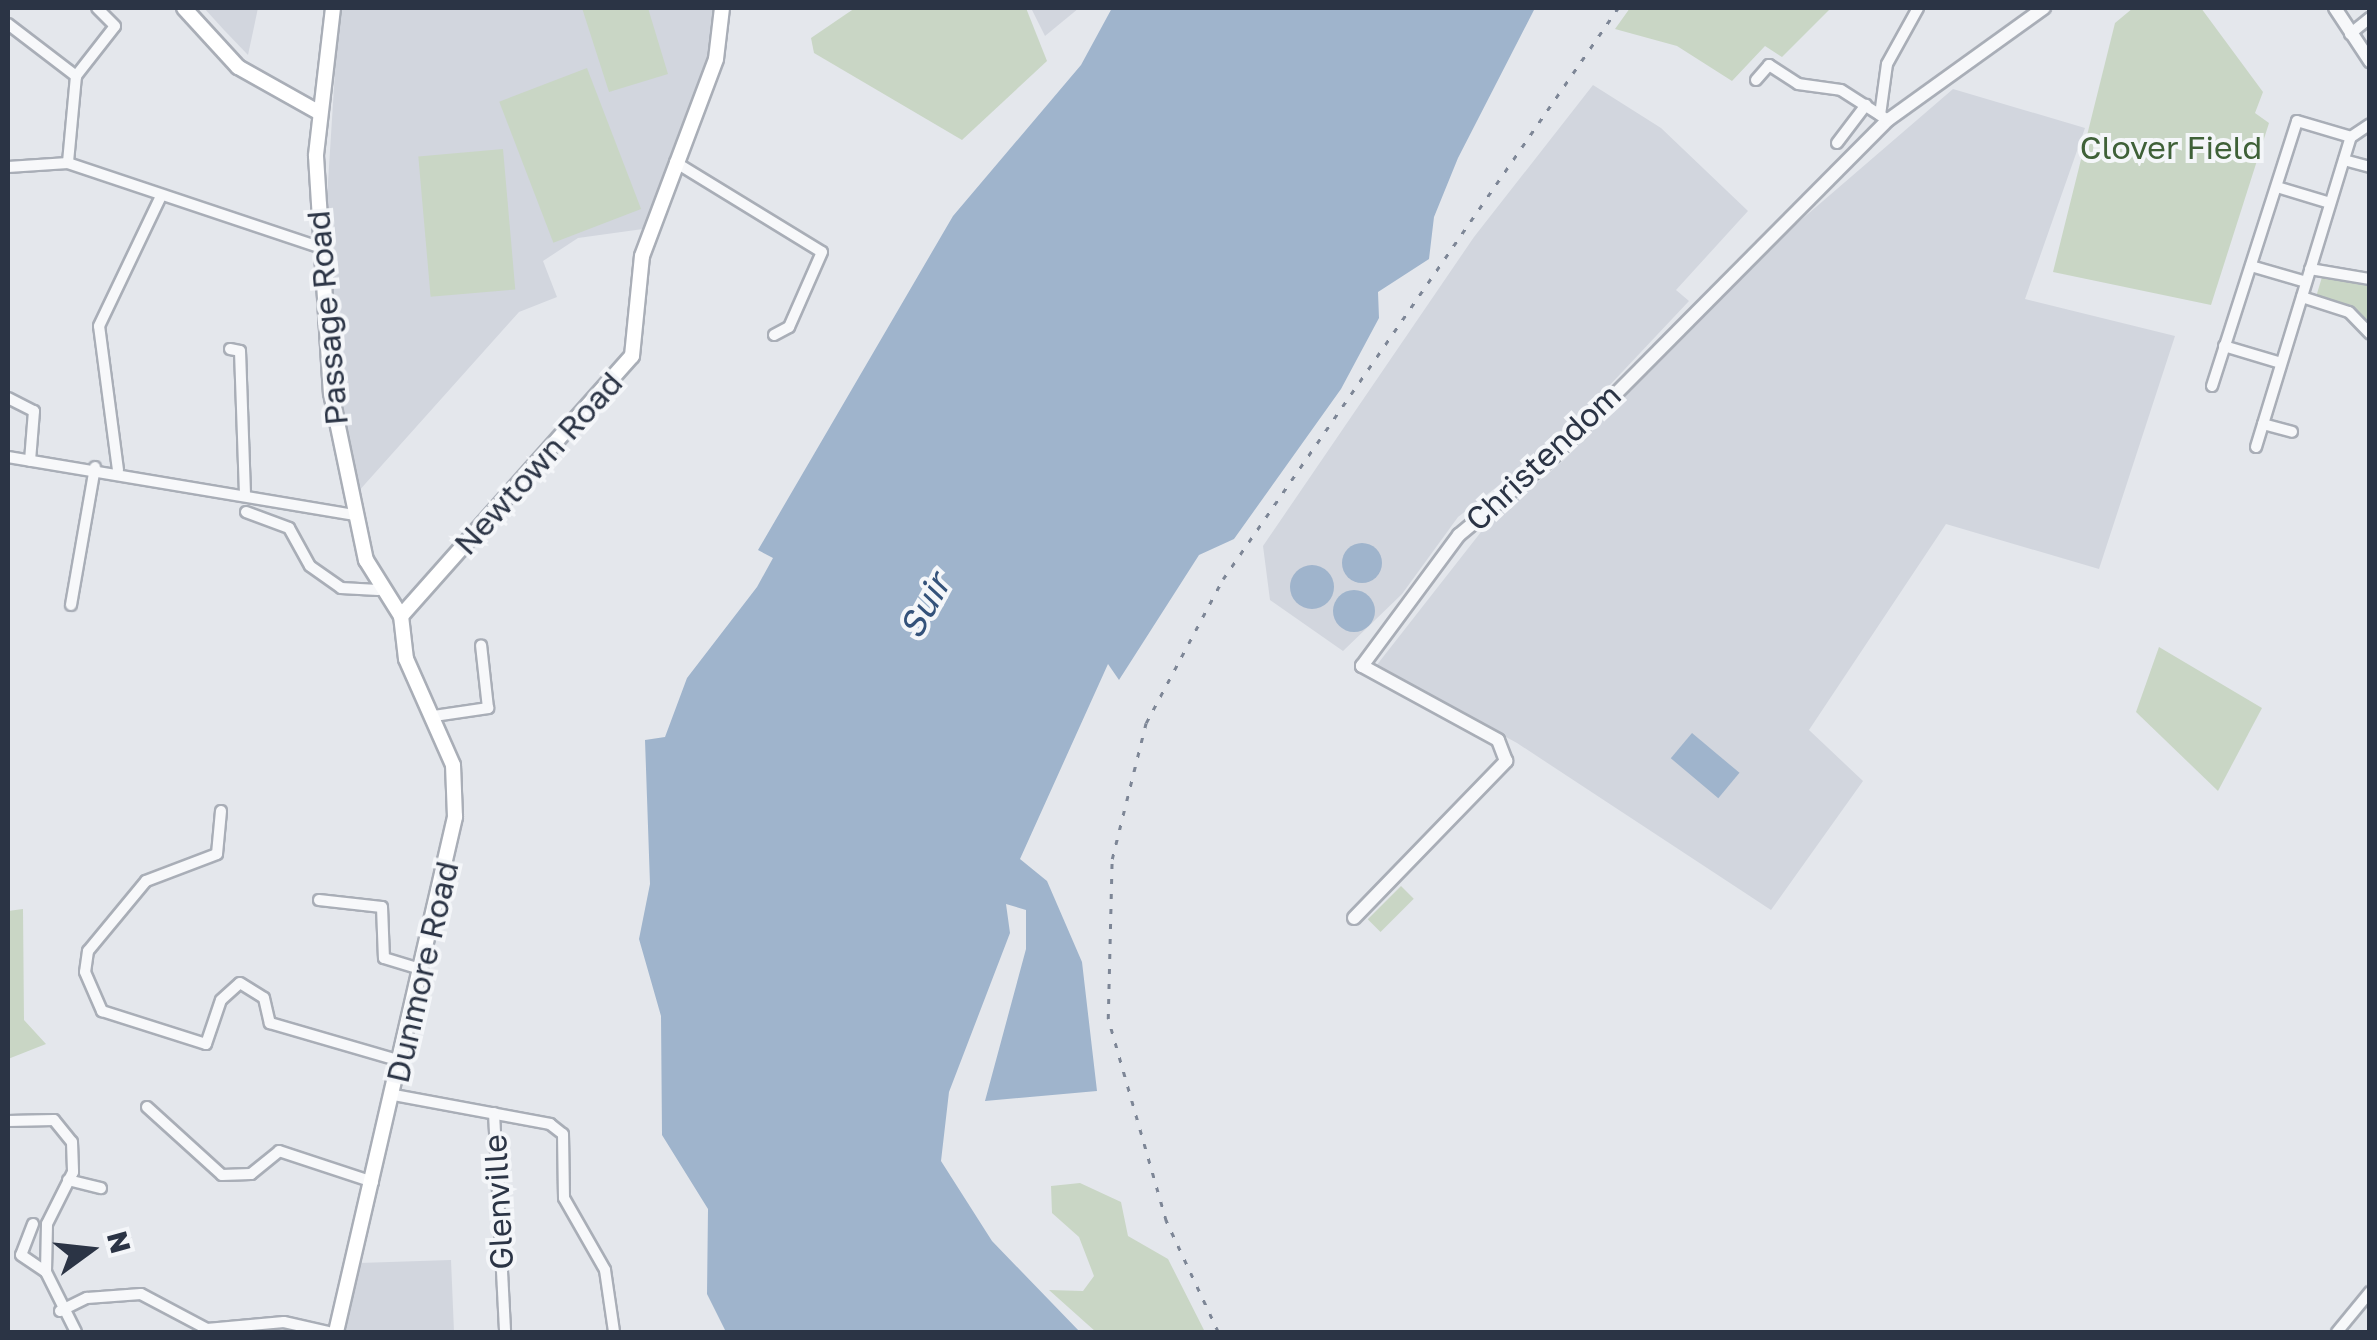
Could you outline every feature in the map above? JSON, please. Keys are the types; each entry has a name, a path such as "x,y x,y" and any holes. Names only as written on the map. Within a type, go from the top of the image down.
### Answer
{"main road":[{"path":"184,8 238,67 320,113"},
{"name":"Passage Road","path":"333,8 320,113 319,247 332,406 354,514 378,590 401,616"},
{"name":"Newtown Road","path":"401,616 630,359 642,256 716,59 722,8"},
{"name":"Dunmore Road","path":"336,1332 394,1096 456,806 453,764 406,659 401,616"}],"street":[{"path":"68,163 76,76 115,26 97,8"},
{"path":"1884,118 1887,64 1918,8"},
{"name":"Christendom","path":"1354,918 1506,761 1498,740 1362,666 1458,535 1554,456 1884,118 2044,8"},
{"path":"2335,8 2370,61"},
{"path":"2350,34 2370,18"},
{"path":"8,24 76,76"},
{"path":"1756,80 1769,64 1866,105 1884,118"},
{"path":"1838,143 1866,105"},
{"path":"2212,386 2297,121 2353,134"},
{"path":"2256,447 2353,134 2370,124"},
{"path":"2344,160 2370,168"},
{"path":"675,162 822,252 789,327 774,335"},
{"path":"8,166 68,163 160,198 319,247"},
{"path":"2277,187 2330,203"},
{"path":"118,470 99,326 160,198"},
{"path":"2251,266 2306,282"},
{"path":"2310,269 2370,279"},
{"path":"2302,298 2349,312 2370,334"},
{"path":"2224,346 2280,362"},
{"path":"230,349 240,351 245,494"},
{"path":"8,398 34,411 30,461"},
{"path":"2263,424 2292,432"},
{"path":"8,457 118,470 354,514"},
{"path":"71,605 95,468"},
{"path":"246,512 289,528 310,566 340,588 378,590"},
{"path":"434,716 488,708 482,646"},
{"path":"221,812 216,854 146,880 88,951 85,972 102,1010 174,1038 206,1044 221,1000 240,983 264,998 270,1023 401,1060"},
{"path":"320,900 382,907 384,958 419,968"},
{"name":"Glenville","path":"394,1096 494,1113 504,1332"},
{"path":"147,1107 222,1175 251,1174 278,1151 373,1182"},
{"path":"494,1113 563,1134 564,1198 605,1270 614,1332"},
{"path":"8,1121 43,1116 64,1128 74,1164 52,1204 46,1272 60,1311 76,1332"},
{"path":"68,1180 101,1188"},
{"path":"34,1224 21,1255 46,1272"},
{"path":"2337,1332 2370,1292"},
{"path":"60,1311 87,1298 141,1294 207,1329 284,1322 328,1332"}],"shaded area":[{"path":"204,8 258,8 248,55 224,30"},
{"path":"339,8 714,8 714,43 643,229 578,238 543,261 557,297 519,312 357,493 340,413 325,230"},
{"path":"1031,8 1079,8 1045,36"},
{"path":"1593,85 1661,128 1748,211 1676,290 1689,301 1560,438 1458,517 1402,594 1343,651 1270,600 1263,546 1474,237"},
{"path":"1953,89 2085,128 2025,299 2175,336 2099,569 1946,524 1809,730 1863,781 1771,910 1517,743 1376,666 1488,523 1563,461 1772,245"},
{"path":"451,1260 454,1332 345,1332 359,1263"}],"green space":[{"path":"582,8 648,8 668,74 609,92"},
{"path":"855,8 1026,8 1047,61 962,140 814,53 811,38"},
{"path":"1630,8 1831,8 1782,57 1765,46 1732,81 1677,46 1615,29"},
{"name":"Clover Field","path":"2133,8 2201,8 2263,92 2255,113 2269,123 2211,305 2053,272 2115,23"},
{"path":"587,68 641,209 553,243 499,102"},
{"path":"503,149 515,289 431,297 418,156"},
{"path":"2322,277 2369,286 2369,329 2354,309 2316,297"},
{"path":"2159,647 2262,708 2218,791 2136,712"},
{"path":"1401,886 1414,899 1380,932 1368,919"},
{"path":"23,909 24,1020 46,1044 8,1059 8,911"},
{"path":"1080,1183 1121,1202 1128,1236 1168,1259 1205,1332 1096,1332 1049,1290 1083,1291 1094,1276 1079,1237 1052,1213 1051,1186"}],"water":[{"name":"Suir","path":"1112,8 1535,8 1458,158 1434,217 1429,259 1378,292 1379,318 1341,389 1234,539 1199,555 1119,680 1108,664 1020,859 1047,881 1082,962 1097,1091 985,1101 1026,949 1026,910 1006,904 1010,933 949,1092 941,1161 992,1241 1080,1332 726,1332 707,1294 708,1209 662,1135 661,1016 639,939 650,884 645,740 665,737 687,678 757,587 773,558 758,550 953,216 1081,65"},
{"path":"1362,543 1376,549 1382,563 1376,577 1362,583 1348,577 1342,563 1348,549"},
{"path":"1312,565 1328,571 1334,587 1328,603 1312,609 1296,603 1290,587 1296,571"},
{"path":"1354,590 1369,596 1375,611 1369,626 1354,632 1339,626 1333,611 1339,596"},
{"path":"1692,733 1739,773 1718,798 1671,758"}],"railway":[{"path":"1218,1332 1166,1221 1108,1019 1112,859 1146,723 1223,579 1618,8"}]}
